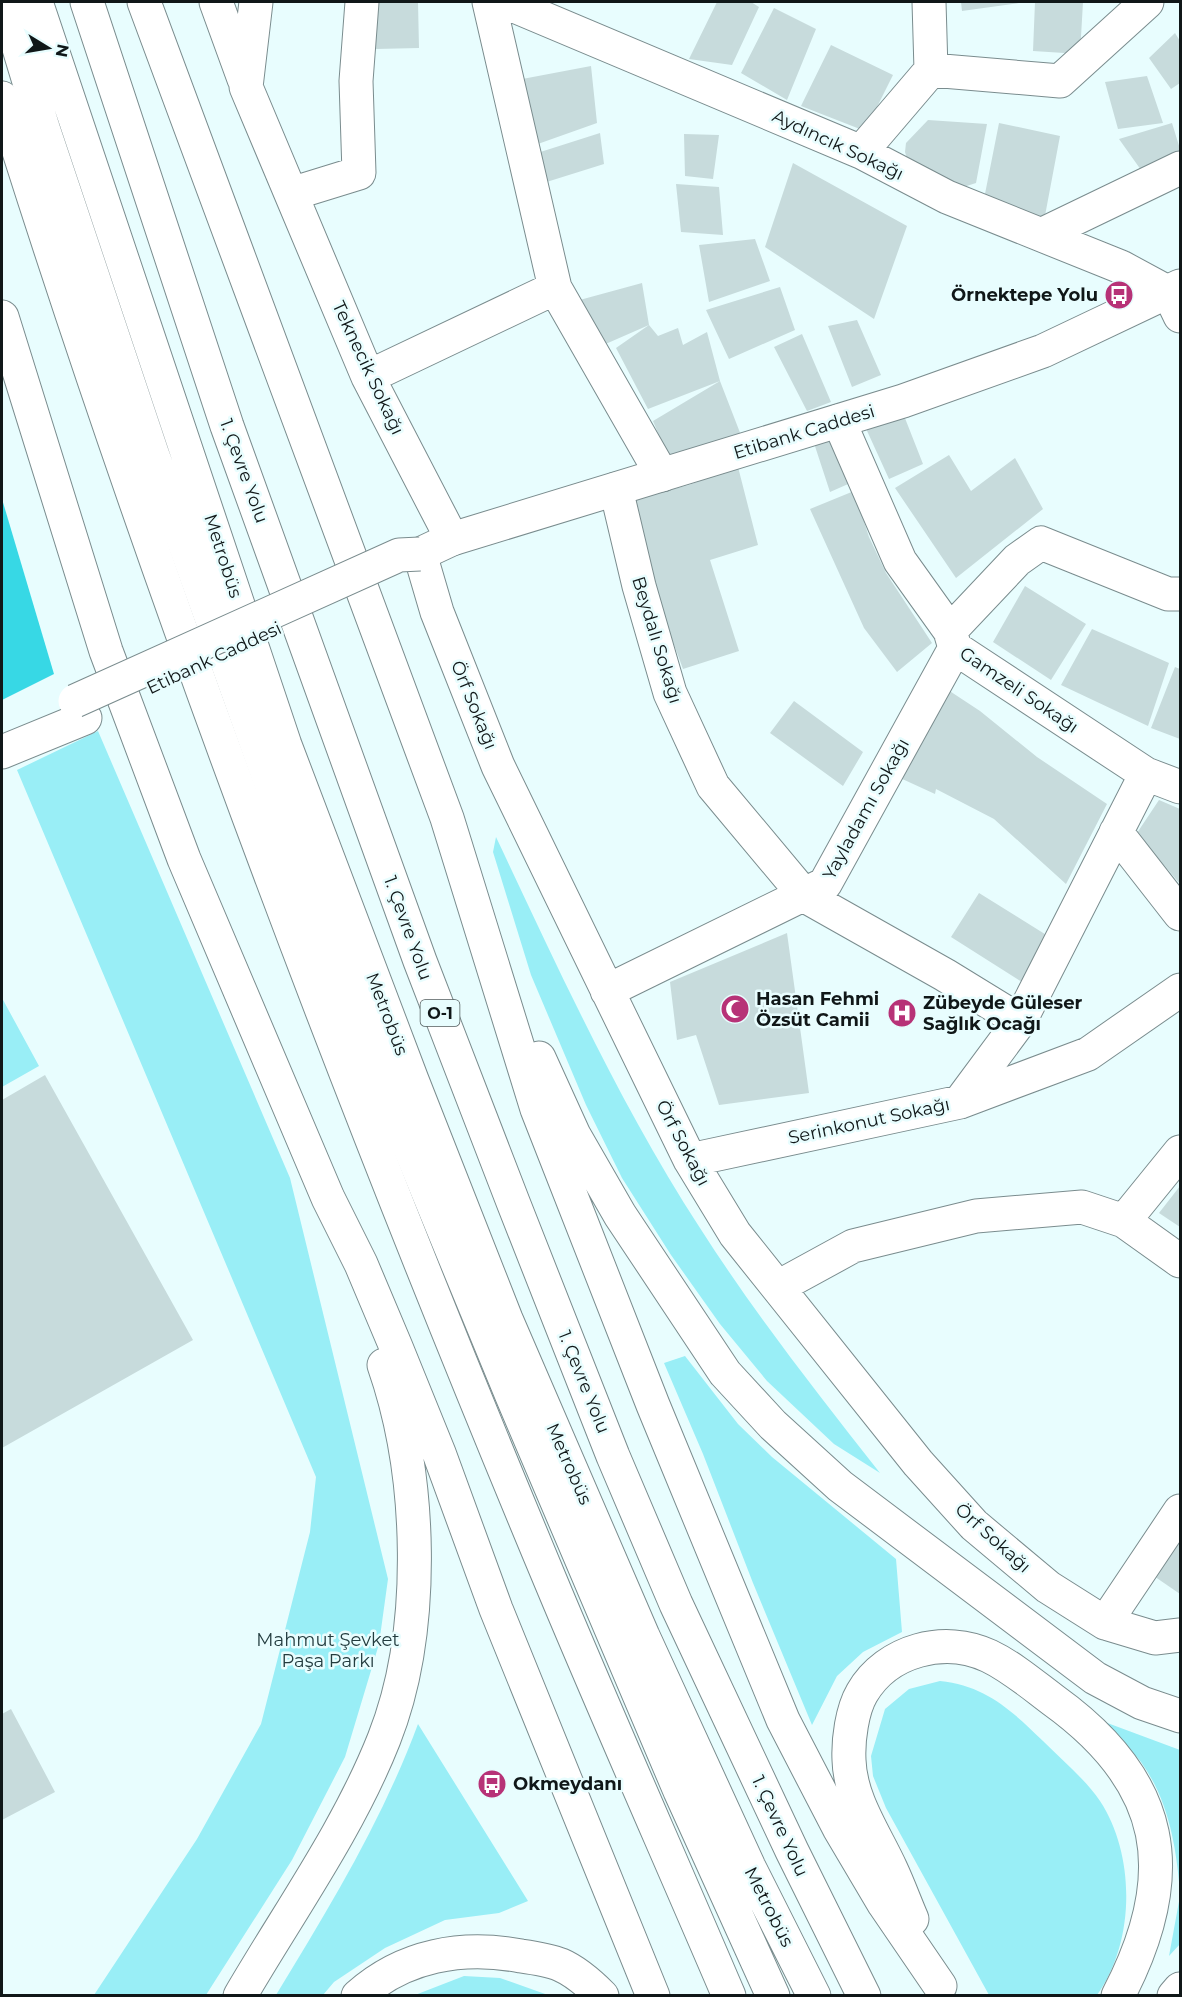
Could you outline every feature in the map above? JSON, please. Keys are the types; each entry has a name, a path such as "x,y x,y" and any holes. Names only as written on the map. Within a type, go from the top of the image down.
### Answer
{"main road":[{"name":"Metrobüs","path":"5,2 43,128 152,453 348,998 516,1407 680,1791 773,1995"},
{"name":"Metrobüs","path":"36,2 181,427 285,745 412,1080 506,1319 643,1636 749,1867 814,1995"},
{"name":"1. Çevre Yolu","path":"87,2 227,426 420,962 513,1202 613,1456 676,1605 792,1851 864,1995"},
{"path":"144,2 423,751 447,818 537,1109 602,1277 783,1720 861,1866 943,1990"},
{"name":"Teknecik Sokağı","path":"216,2 246,87 368,376 452,539"},
{"path":"246,87 256,2"},
{"path":"291,194 359,173 356,81 362,2"},
{"path":"489,2 555,288 662,475"},
{"name":"Aydıncık Sokağı","path":"505,2 861,152 947,197 1121,267 1177,298"},
{"path":"861,152 931,70 929,2"},
{"path":"931,70 1060,81 1147,2"},
{"path":"2,98 77,335 170,599 292,932 432,1292 535,1542 729,1995"},
{"path":"1043,234 1180,168"},
{"path":"368,376 555,288"},
{"name":"Etibank Caddesi","path":"2,752 80,709 406,569 420,554 452,539 903,401 1043,351 1177,298"},
{"path":"2,317 110,662 184,859 328,1198 361,1264 413,1389 496,1609 652,1995"},
{"name":"Gamzeli Sokağı","path":"839,421 900,561 952,639 1146,774 1180,787"},
{"name":"Beydalı Sokağı","path":"616,489 639,586 670,693 713,786 805,896"},
{"name":"Yayladamı Sokağı","path":"607,992 805,896 825,884 952,639 1017,560 1041,543 1168,594 1180,594"},
{"name":"Örf Sokağı","path":"420,554 437,612 498,766 690,1160 735,1234 918,1463 974,1526 1048,1587 1106,1623"},
{"name":"Etibank Caddesi","path":"2,730 80,709"},
{"name":"Serinkonut Sokağı","path":"690,1160 960,1102 1020,1021 1146,774"},
{"path":"1116,832 1180,914"},
{"path":"805,896 945,975 1020,1021"},
{"path":"960,1102 1088,1054 1180,990"},
{"path":"505,1005 534,1047 574,1135 620,1215 725,1372 773,1425 840,1485 1095,1678 1142,1702 1180,1716"},
{"path":"1124,1221 1180,1152"},
{"path":"240,1995 364,1785 385,1738 401,1686 410,1634 415,1585 412,1514 403,1444 391,1385 328,1198"},
{"path":"778,1287 853,1246 976,1216 1083,1207 1124,1221 1180,1261"},
{"path":"1180,1511 1106,1623 1155,1638 1180,1635"},
{"path":"943,1990 891,1870 862,1810 852,1784 849,1759 852,1723 862,1694 896,1659 913,1651 940,1647 965,1648 989,1656 1060,1705 1097,1735 1123,1762 1144,1795 1157,1832 1160,1875 1155,1914 1139,1962 1118,1995"},
{"path":"358,1995 376,1980 416,1961 449,1952 492,1950 562,1966 586,1981 602,1995"},
{"path":"1174,1995 1180,1989"}],"green space":[{"name":"Mahmut Şevket Paşa Parkı","path":"98,731 290,1178 388,1579 379,1644 345,1757 292,1860 206,1995 94,1995 197,1839 261,1724 310,1532 316,1477 17,770"},
{"path":"496,837 592,1036 643,1134 671,1181 721,1260 765,1322 880,1473 834,1444 767,1381 720,1324 671,1255 622,1178 586,1105 531,975 493,852"},
{"path":"2,998 39,1066 2,1087"},
{"path":"685,1356 738,1424 772,1457 896,1559 902,1632 863,1652 837,1676 812,1725 664,1363"},
{"path":"940,1681 971,1688 997,1701 1008,1710 1087,1785 1100,1801 1112,1823 1125,1873 1124,1925 1119,1950 1110,1974 1097,1995 989,1995 886,1808 873,1776 871,1756 885,1709 909,1689"},
{"path":"1102,1721 1180,1750 1180,1891 1170,1824 1158,1792 1141,1762"},
{"path":"418,1724 528,1901 499,1913 445,1920 385,1948 334,1982 323,1995 276,1995 335,1897 371,1829 404,1760"},
{"path":"1180,1896 1180,1944 1169,1956"},
{"path":"464,1976 500,1978 548,1995 415,1995"}],"shaded area":[{"path":"2,499 54,674 2,700"}],"building":[{"path":"374,2 418,2 419,48 376,49"},
{"path":"717,2 751,2 759,7 732,65 689,59"},
{"path":"961,2 1019,2 1019,3 962,11"},
{"path":"1035,2 1083,2 1080,54 1033,51"},
{"path":"774,8 816,29 787,100 741,73"},
{"path":"1175,33 1180,41 1180,83 1171,89 1149,58"},
{"path":"831,45 893,75 865,131 801,106"},
{"path":"591,66 597,123 535,145 517,80"},
{"path":"1147,76 1163,123 1118,129 1105,82"},
{"path":"928,120 987,124 976,183 951,191 910,168 905,152 906,143"},
{"path":"999,123 1060,136 1044,221 983,204"},
{"path":"1172,123 1180,149 1180,164 1141,170 1119,139"},
{"path":"600,133 604,164 537,185 531,155"},
{"path":"684,134 719,135 713,179 685,176"},
{"path":"793,163 907,226 874,319 765,247"},
{"path":"676,184 719,187 723,235 681,232"},
{"path":"755,239 770,281 709,302 699,245"},
{"path":"642,283 649,325 601,346 576,301"},
{"path":"780,287 795,330 729,359 706,310"},
{"path":"857,320 881,375 852,387 828,326"},
{"path":"649,325 658,336 678,328 683,345 707,332 720,381 648,409 616,348"},
{"path":"802,334 831,402 807,411 774,347"},
{"path":"720,381 744,443 671,464 653,421"},
{"path":"901,408 923,464 889,479 863,422"},
{"path":"837,427 855,481 830,492 811,434"},
{"path":"949,455 971,491 1015,458 1043,509 956,578 895,488"},
{"path":"738,467 758,545 710,560 739,651 683,669 652,585 628,501 689,485"},
{"path":"854,491 869,537 886,573 932,643 897,672 864,628 810,509"},
{"path":"1025,586 1086,624 1051,680 993,642"},
{"path":"1092,629 1169,663 1148,726 1061,685"},
{"path":"1175,667 1180,669 1180,739 1151,728"},
{"path":"939,684 980,711 1037,757 1107,804 1066,884 994,819 936,789 935,794 887,772"},
{"path":"794,701 863,752 843,786 770,733"},
{"path":"1159,800 1180,809 1180,884 1137,833"},
{"path":"979,893 1048,936 1022,982 951,937"},
{"name":"Hasan Fehmi Özsüt Camii","path":"787,933 809,1093 719,1105 696,1035 677,1040 670,982"},
{"path":"45,1075 193,1340 2,1448 2,1100"},
{"path":"1180,1186 1180,1227 1159,1213"},
{"path":"1180,1522 1180,1594 1148,1572"},
{"path":"11,1709 55,1792 2,1820 2,1714"}],"place":[{"name":"Örnektepe Yolu","path":"1119,295"},
{"name":"Hasan Fehmi Özsüt Camii","path":"735,1009"},
{"name":"Zübeyde Güleser Sağlık Ocağı","path":"902,1013"},
{"name":"Okmeydanı","path":"492,1784"}]}
